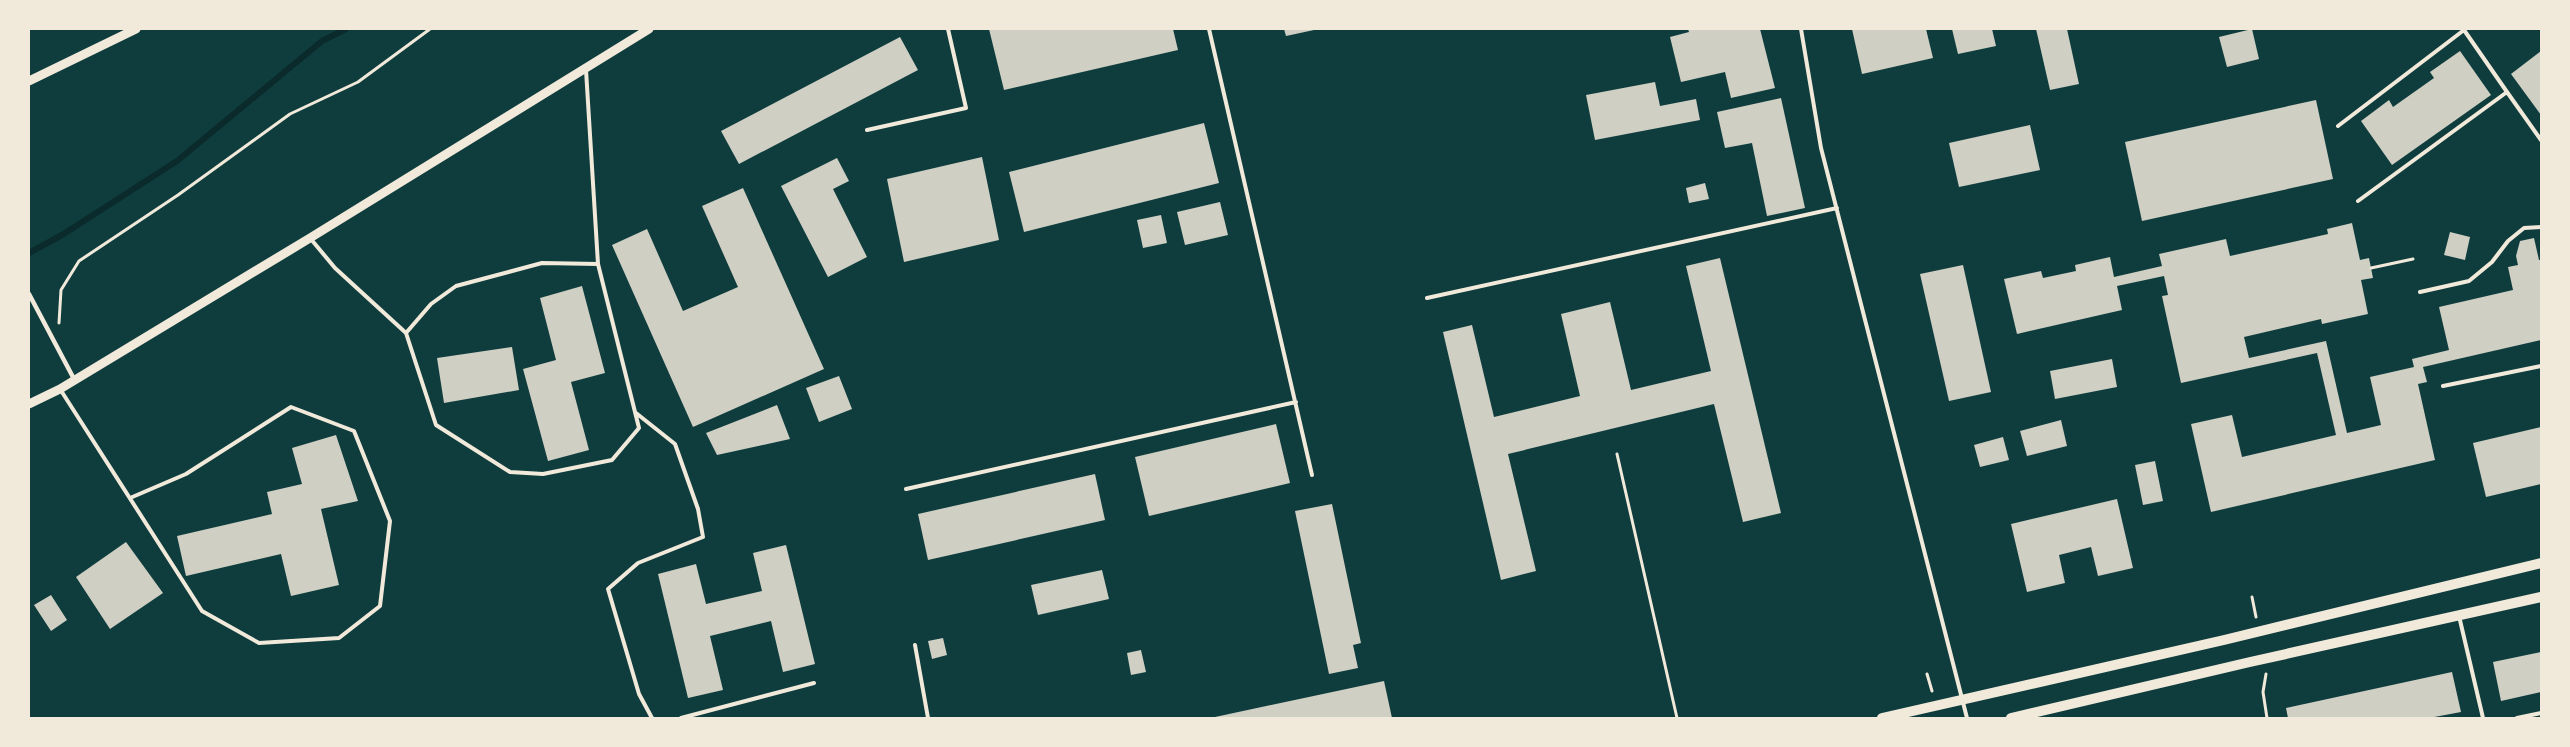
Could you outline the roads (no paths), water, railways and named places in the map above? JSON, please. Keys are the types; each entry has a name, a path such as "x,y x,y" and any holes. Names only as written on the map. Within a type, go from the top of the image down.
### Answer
{"main road":[{"path":"1882,718 2232,638 2541,563"},
{"path":"2011,718 2257,660 2541,597"}],"street":[{"path":"29,81 136,29"},
{"path":"29,404 60,389 310,238 649,29"},
{"path":"29,294 74,379"}],"lane":[{"path":"867,130 966,108 948,29"},
{"path":"1209,29 1312,475"},
{"path":"1801,29 1821,148 1967,718"},
{"path":"2338,126 2464,30 2541,140"},
{"path":"310,238 335,268 406,333 436,425 510,472 543,474 612,460 639,428 598,264 585,68"},
{"path":"2358,201 2507,92"},
{"path":"1427,298 1837,208"},
{"path":"2420,292 2469,282 2492,262 2508,242 2524,228 2541,228"},
{"path":"406,333 431,304 456,286 542,263 598,264"},
{"path":"2442,386 2541,366"},
{"path":"60,389 130,498 202,610 258,643 339,638 380,606 390,521 354,430 291,406 186,474 130,498"},
{"path":"906,489 1296,402"},
{"path":"636,413 676,444 698,509 703,537 638,563 608,589 639,694 652,718"},
{"path":"2458,616 2483,718"},
{"path":"915,645 928,718"},
{"path":"681,718 814,683"},
{"path":"2517,718 2541,713"}],"waterway":[{"path":"29,253 62,235 177,161 322,41 346,29"}]}
